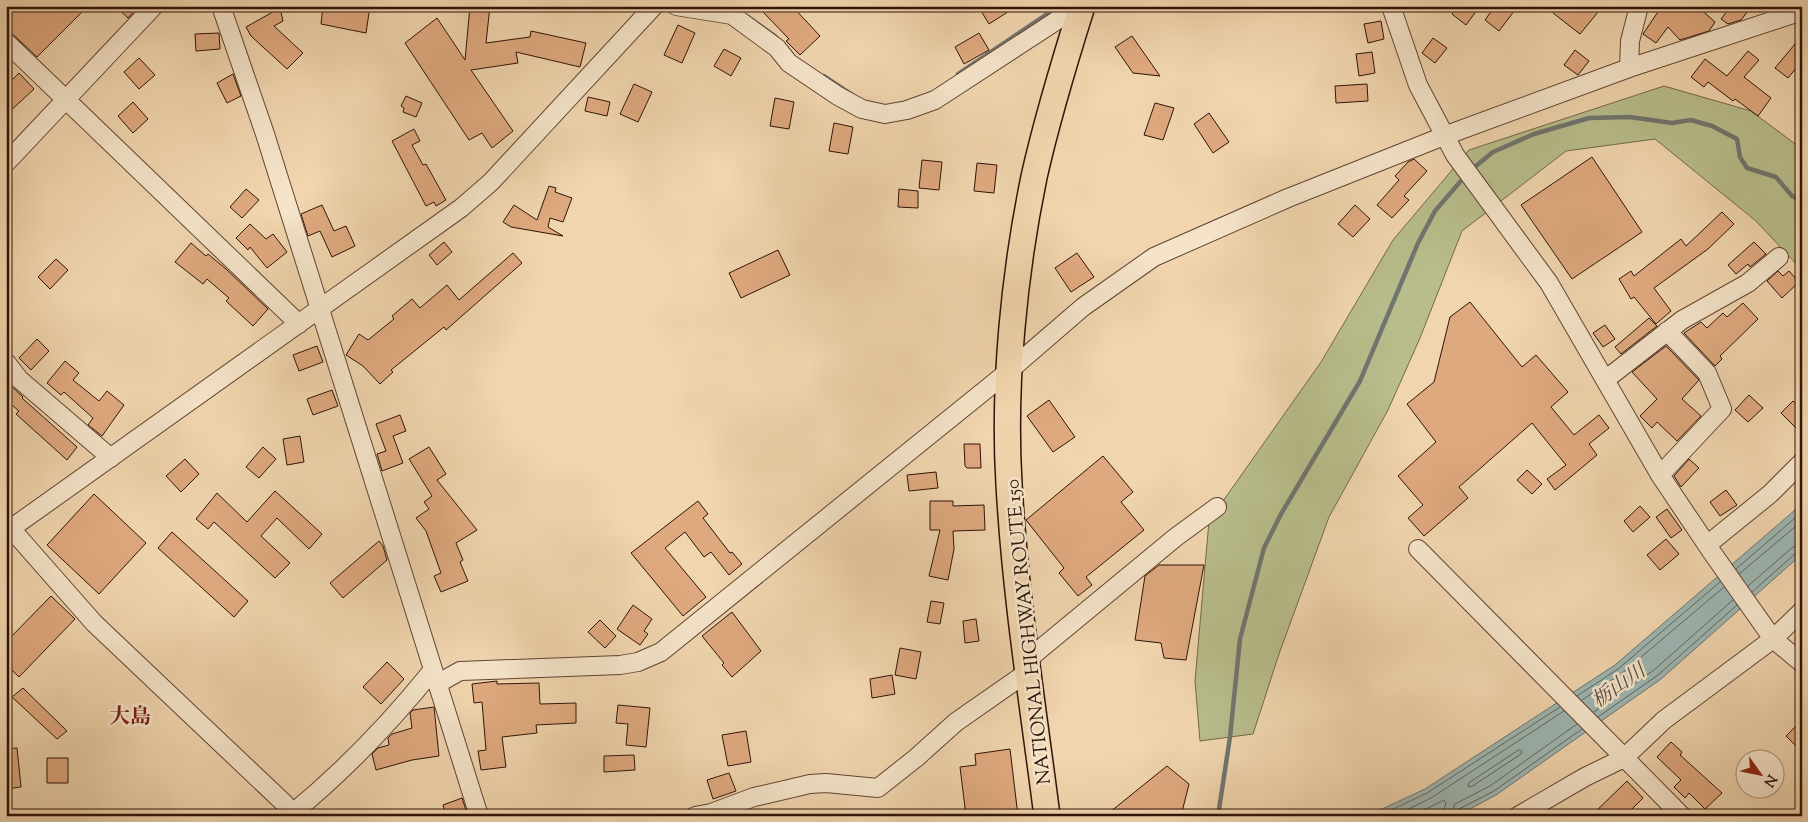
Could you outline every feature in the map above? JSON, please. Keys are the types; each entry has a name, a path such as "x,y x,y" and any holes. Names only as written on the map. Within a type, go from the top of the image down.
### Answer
{"highway":[{"name":"NATIONAL HIGHWAY ROUTE 150","path":"1047,816 1028,666 1009,483 1010,370 1021,255 1034,176 1080,6"}],"street":[{"path":"6,163 154,6"},
{"path":"221,6 265,134 434,678 479,816"},
{"path":"654,6 491,182 461,208 111,458 8,528 94,623 285,804 288,816 321,790 409,698 434,678 460,671 620,665 638,662 661,652 1010,370 1083,307 1154,257 1288,198 1444,136 1629,68 1802,11"},
{"path":"676,6 732,15 777,48 789,63 838,96 862,109 885,114 907,110 935,100 1080,6"},
{"path":"1391,6 1418,85 1455,155 1549,283 1660,475 1709,548 1771,636 1802,663"},
{"path":"1629,68 1630,41 1639,6"},
{"path":"6,42 299,324"},
{"path":"1605,380 1682,320 1748,283 1779,257"},
{"path":"1660,475 1722,409 1707,373 1667,332"},
{"path":"6,362 19,379 111,458"},
{"path":"1709,548 1770,494 1802,462"},
{"path":"695,816 711,814 754,797 810,784 826,783 878,788 916,758 956,722 1028,666 1176,537 1217,507"},
{"path":"1418,549 1682,816"},
{"path":"1518,816 1585,777 1619,753 1802,612"}],"green space":[{"path":"1664,86 1751,111 1802,149 1802,270 1756,221 1655,139 1566,151 1462,231 1420,338 1388,410 1329,517 1279,654 1253,734 1200,741 1195,681 1209,521 1321,362 1393,240 1469,150"}],"water":[{"name":"栃山川","path":"1802,504 1802,554 1661,679 1496,795 1457,816 1367,816 1425,789 1615,665"}],"building":[{"path":"14,6 88,6 37,57 6,28 6,14"},
{"path":"115,6 139,6 128,18"},
{"path":"323,6 370,6 366,33 321,24"},
{"path":"470,6 490,6 486,43 530,37 531,31 586,43 580,67 516,52 518,63 471,70 513,131 492,148 482,133 469,140 405,43 437,18 465,60"},
{"path":"769,6 792,6 820,36 800,55 786,41 789,39 763,12"},
{"path":"978,6 1017,6 989,24"},
{"path":"1458,6 1480,6 1466,25 1452,14"},
{"path":"1495,6 1518,6 1499,31 1485,20"},
{"path":"1558,6 1603,6 1580,34 1553,13"},
{"path":"1662,6 1697,6 1715,22 1709,31 1680,40 1668,27 1656,43 1643,34"},
{"path":"1731,6 1742,6 1748,11 1741,20 1728,24 1721,19"},
{"path":"280,8 283,21 274,26 303,53 287,69 251,36 246,27"},
{"path":"1381,21 1384,39 1368,43 1364,24"},
{"path":"678,25 695,33 682,63 664,55"},
{"path":"219,33 220,49 196,51 195,34"},
{"path":"979,33 989,50 964,64 955,47"},
{"path":"1132,36 1160,76 1133,73 1115,47"},
{"path":"1433,38 1447,48 1435,63 1422,53"},
{"path":"1795,44 1802,49 1802,61 1788,78 1775,68"},
{"path":"724,49 741,58 731,76 714,66"},
{"path":"1575,50 1589,61 1578,75 1564,65"},
{"path":"1748,51 1759,60 1744,77 1771,98 1758,116 1735,99 1733,101 1708,82 1704,87 1691,77 1705,59 1727,76"},
{"path":"1372,52 1375,73 1359,76 1356,54"},
{"path":"139,58 155,75 139,89 124,72"},
{"path":"19,73 34,89 6,115 6,86"},
{"path":"233,74 241,96 227,103 217,83"},
{"path":"634,84 652,92 638,122 620,114"},
{"path":"1367,84 1368,101 1336,103 1335,86"},
{"path":"406,96 422,103 416,117 403,112 404,108 401,106"},
{"path":"588,97 610,102 607,116 585,111"},
{"path":"775,98 794,102 789,129 770,126"},
{"path":"133,102 148,119 133,133 118,116"},
{"path":"1155,103 1174,108 1163,140 1144,135"},
{"path":"1209,113 1229,142 1213,153 1194,124"},
{"path":"834,123 853,127 848,154 829,151"},
{"path":"414,129 420,141 412,145 423,165 426,164 446,200 436,206 434,202 426,206 392,141"},
{"path":"1592,157 1642,232 1572,279 1521,205"},
{"path":"1414,159 1427,171 1404,196 1409,200 1392,218 1377,205 1399,180 1395,176 1408,162"},
{"path":"922,160 942,162 939,190 919,188"},
{"path":"977,163 997,165 994,193 974,191"},
{"path":"549,186 556,188 555,192 572,198 563,222 550,218 548,227 563,236 511,227 503,222 514,205 537,220"},
{"path":"246,189 259,200 242,218 230,207"},
{"path":"899,189 918,191 918,208 898,207"},
{"path":"322,205 334,231 346,226 355,246 332,257 320,231 308,236 301,214"},
{"path":"1355,205 1370,219 1353,237 1338,224"},
{"path":"1722,212 1734,224 1708,249 1654,288 1671,311 1656,324 1634,297 1631,299 1619,279 1631,271 1634,276 1681,239 1686,246"},
{"path":"250,224 266,239 273,234 287,252 267,268 250,247 248,250 236,238"},
{"path":"444,242 452,252 437,265 429,255"},
{"path":"1754,242 1766,254 1750,267 1748,264 1736,274 1728,265"},
{"path":"191,243 226,269 268,309 253,326 226,301 229,298 207,279 203,284 175,262"},
{"path":"778,250 790,275 741,298 729,273"},
{"path":"513,253 522,263 446,330 444,327 391,370 393,372 380,384 363,366 346,355 359,334 368,340 394,319 392,316 412,299 420,308 447,285 459,300"},
{"path":"1077,253 1094,277 1071,292 1055,268"},
{"path":"56,259 68,270 50,289 38,277"},
{"path":"1778,271 1783,276 1789,271 1799,282 1782,298 1767,281"},
{"path":"1470,302 1522,367 1536,355 1568,392 1551,407 1574,435 1599,415 1609,428 1589,444 1597,455 1555,490 1547,479 1566,465 1532,423 1459,487 1468,498 1424,536 1408,518 1423,505 1398,476 1436,442 1407,404 1434,382 1450,317"},
{"path":"1743,303 1758,319 1720,356 1722,359 1715,366 1684,333 1701,322 1707,328 1723,313 1727,317"},
{"path":"1649,318 1657,326 1621,354 1615,347"},
{"path":"1605,325 1615,339 1603,347 1593,333"},
{"path":"37,339 49,351 31,370 19,358"},
{"path":"317,346 323,362 299,371 293,355"},
{"path":"1666,346 1699,380 1682,399 1701,416 1677,441 1657,422 1652,428 1640,416 1657,399 1632,372"},
{"path":"65,361 79,373 73,380 99,401 107,391 124,405 102,436 88,425 93,418 64,392 61,395 47,383"},
{"path":"10,385 77,447 67,460 16,414 19,411 6,400 6,389"},
{"path":"332,390 338,406 313,415 307,399"},
{"path":"1749,395 1763,408 1748,422 1735,410"},
{"path":"1049,400 1075,437 1053,452 1027,416"},
{"path":"1793,401 1802,410 1802,421 1796,428 1781,413"},
{"path":"400,415 406,431 393,436 403,463 382,471 377,454 386,451 376,424"},
{"path":"300,436 304,462 287,465 283,439"},
{"path":"964,444 980,444 981,468 967,468 965,466"},
{"path":"263,447 276,459 259,478 246,467"},
{"path":"429,447 446,474 437,480 477,530 456,543 463,560 460,562 468,581 441,592 434,576 441,573 426,531 416,518 429,509 424,502 432,496 409,459"},
{"path":"1103,456 1133,492 1121,502 1144,530 1086,577 1092,585 1078,596 1059,573 1064,568 1026,520"},
{"path":"185,459 199,474 181,492 166,476"},
{"path":"1689,459 1699,468 1681,487 1674,476"},
{"path":"1527,470 1542,484 1532,494 1517,480"},
{"path":"936,472 938,488 909,491 907,475"},
{"path":"1726,490 1737,505 1720,516 1710,502"},
{"path":"275,491 322,534 309,549 277,518 261,536 290,563 275,578 214,522 208,529 196,519 217,493 247,522"},
{"path":"94,494 146,543 99,594 47,545"},
{"path":"698,501 708,514 703,518 730,553 732,552 742,564 729,575 711,552 704,557 685,532 665,548 706,597 683,616 631,553"},
{"path":"930,501 953,501 953,506 984,505 985,530 953,531 954,549 948,580 929,576 940,530 930,530"},
{"path":"1640,506 1650,517 1633,532 1624,521"},
{"path":"1667,509 1682,530 1671,538 1656,517"},
{"path":"172,532 248,601 234,617 158,548"},
{"path":"1666,539 1679,554 1660,570 1647,555"},
{"path":"379,541 383,546 387,560 343,598 330,583"},
{"path":"1159,565 1204,565 1186,660 1164,658 1161,643 1135,640 1145,576"},
{"path":"51,596 75,619 19,677 6,664 6,642"},
{"path":"931,601 944,603 940,624 927,622"},
{"path":"633,605 652,619 644,631 648,634 640,645 617,629"},
{"path":"732,612 761,651 732,677 722,665 724,663 702,636"},
{"path":"976,619 979,641 965,643 963,621"},
{"path":"600,620 616,636 605,648 588,632"},
{"path":"900,648 921,652 916,679 895,675"},
{"path":"387,662 404,679 381,704 363,687"},
{"path":"892,675 895,694 872,698 870,679"},
{"path":"497,681 497,684 539,683 540,704 576,703 576,723 536,725 537,733 502,737 506,767 481,770 478,751 486,750 482,702 474,703 472,684"},
{"path":"23,688 67,731 57,739 12,697"},
{"path":"618,705 650,708 646,747 626,745 628,724 616,723"},
{"path":"434,707 439,756 412,760 376,770 372,754 378,748 389,745 388,738 392,734 412,728 410,713 413,710"},
{"path":"1802,720 1802,752 1786,736"},
{"path":"746,731 751,762 728,766 722,735"},
{"path":"1671,742 1682,752 1680,755 1722,793 1705,809 1689,793 1685,798 1674,787 1681,780 1657,757"},
{"path":"17,748 21,787 6,789 6,749"},
{"path":"1010,749 1018,816 966,816 960,767 976,765 975,754"},
{"path":"634,755 635,770 604,772 604,756"},
{"path":"47,758 68,758 68,783 47,783"},
{"path":"1167,766 1189,784 1181,816 1105,816"},
{"path":"729,773 736,791 713,799 707,780"},
{"path":"1627,781 1643,798 1625,816 1591,816"},
{"path":"462,798 468,816 446,816 443,805"}],"waterway":[{"path":"958,74 1059,6"},
{"path":"748,17 776,37"},
{"path":"824,76 851,94"},
{"path":"1471,170 1493,152 1534,134 1589,118 1630,117 1672,123 1691,120 1712,126 1737,139 1740,157 1747,168 1776,177 1792,196 1802,201"},
{"path":"1218,816 1230,737 1240,639 1264,548 1281,514 1360,381 1418,243 1435,211 1466,175"}],"district":[{"name":"大島","path":"130,716"}]}
